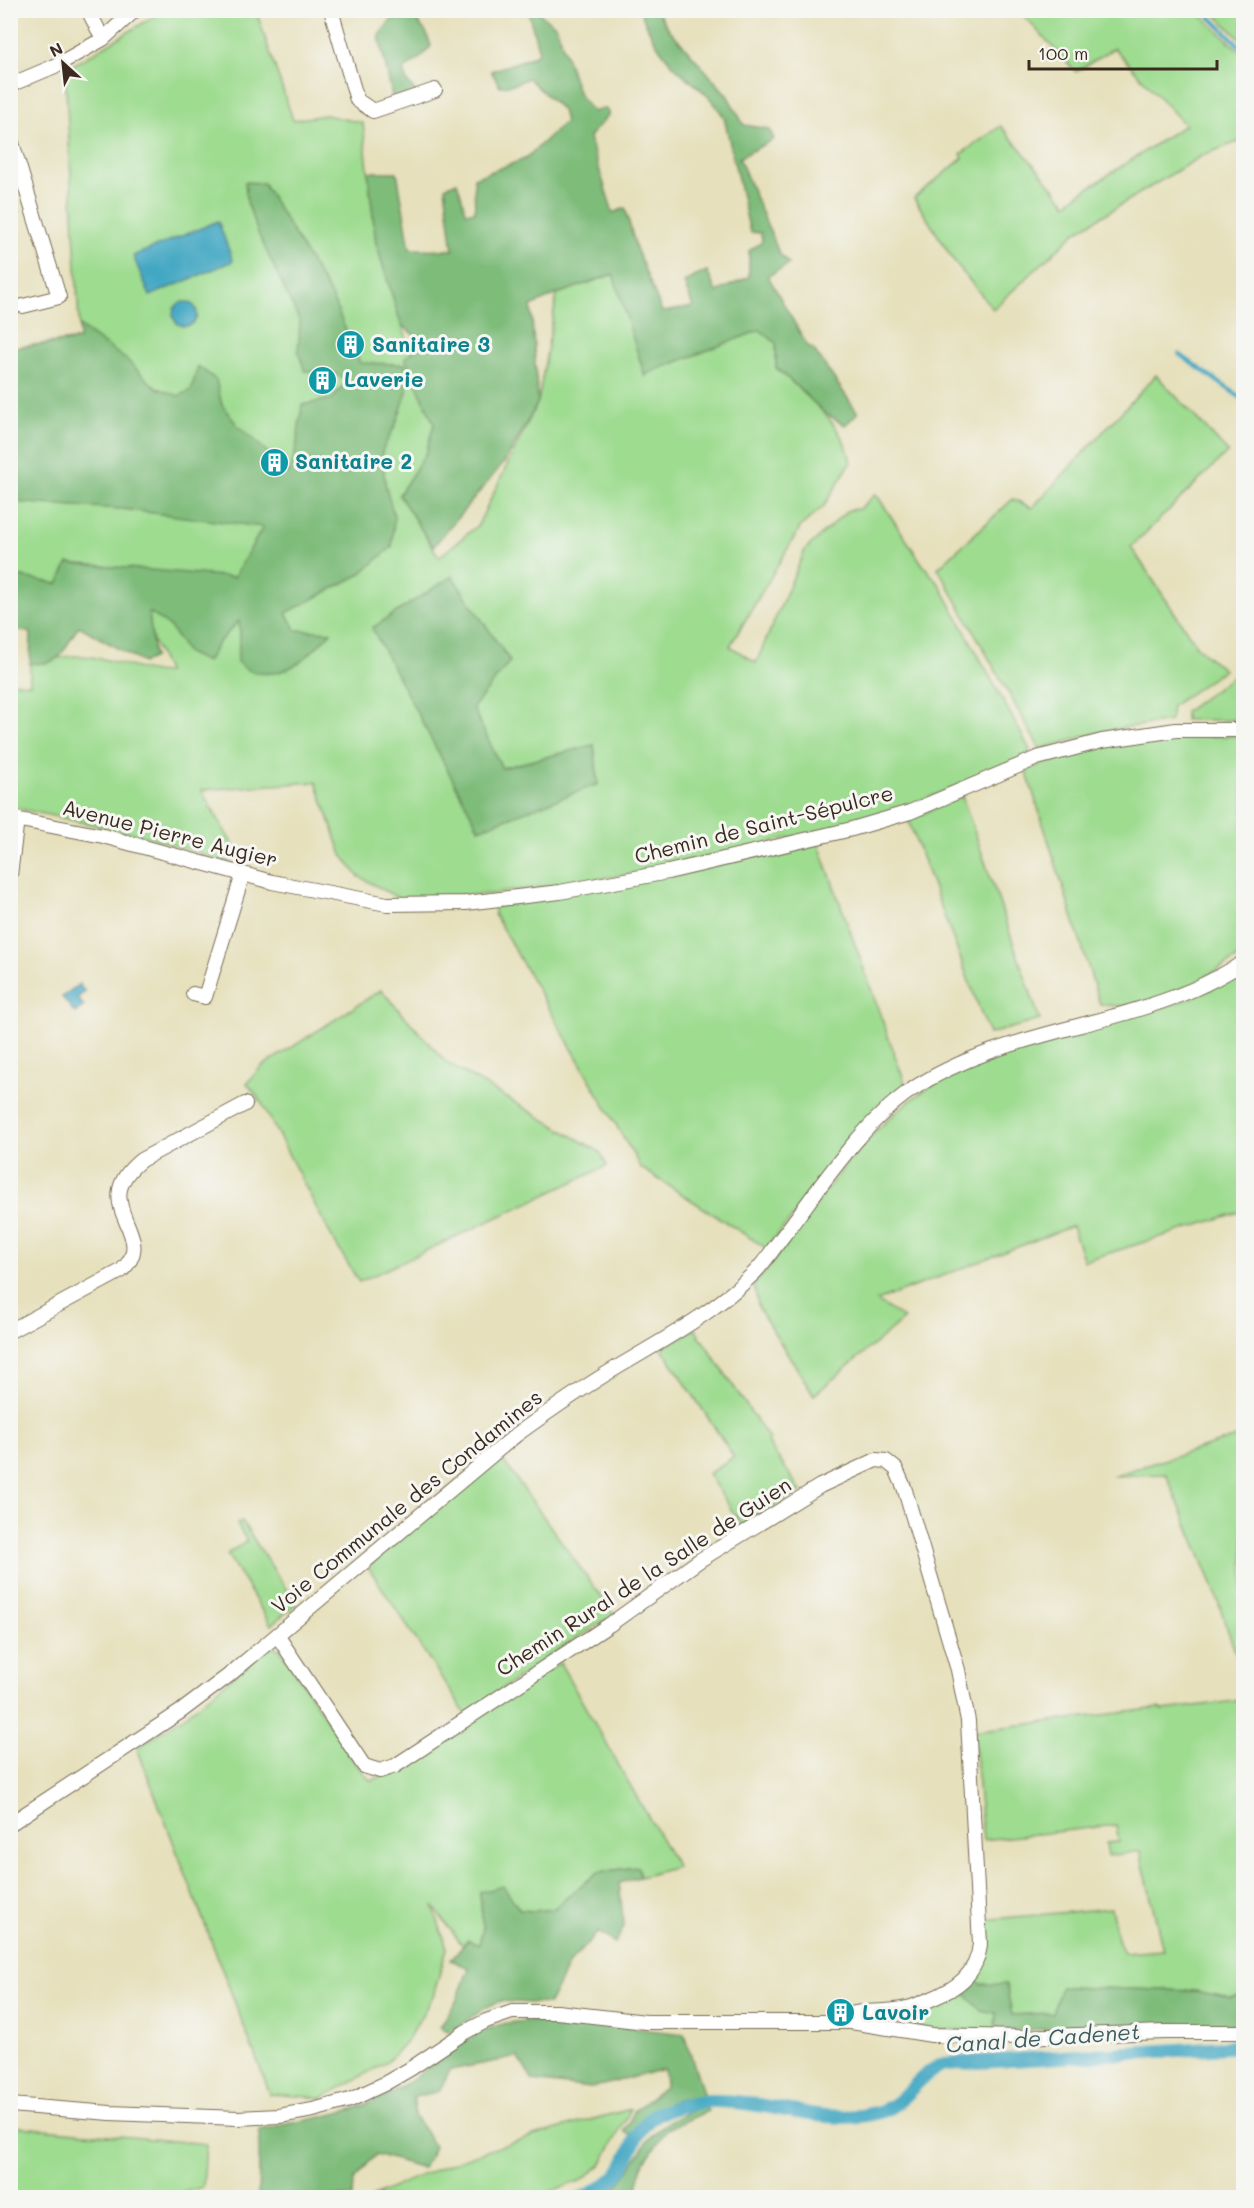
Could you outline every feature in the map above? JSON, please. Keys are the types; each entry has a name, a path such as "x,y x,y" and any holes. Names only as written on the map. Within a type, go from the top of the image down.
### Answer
{"street":[{"path":"88,10 103,39"},
{"path":"10,85 55,66 103,39 135,10"},
{"path":"331,10 357,100 373,111 435,90"},
{"path":"10,136 59,297 23,306"},
{"name":"Chemin de Saint-Sépulcre","path":"318,891 387,904 424,905 466,903 560,892 668,872 852,829 910,812 1037,759 1102,741 1176,730 1244,730"},
{"path":"10,875 14,818"},
{"name":"Avenue Pierre Augier","path":"14,818 103,836 243,874 318,891"},
{"path":"193,994 205,997 243,874"},
{"name":"Voie Communale des Condamines","path":"10,1824 180,1712 228,1676 516,1435 555,1407 697,1320 726,1299 754,1274 854,1144 885,1111 910,1091 936,1075 988,1051 1153,1004 1191,990 1244,962"},
{"path":"10,1331 121,1271 129,1264 135,1250 134,1240 119,1206 118,1193 121,1182 129,1170 141,1160 245,1104"},
{"name":"Chemin Rural de la Salle de Guien","path":"277,1635 364,1766 380,1771 395,1766 442,1736 609,1625 700,1560 788,1505 820,1486 876,1460 886,1461 896,1469 904,1487 962,1685 968,1721 980,1944 979,1956 974,1968 957,1986 907,2008 855,2013 851,2022"},
{"path":"10,2105 110,2113 238,2118 279,2116 313,2110 350,2100 384,2084 465,2032 486,2021 512,2012 557,2012 646,2022 851,2022 943,2035 1019,2037 1244,2032"}],"green space":[{"path":"160,11 256,11 293,120 326,115 363,123 376,243 434,424 426,453 399,495 439,557 478,525 538,402 557,294 614,274 648,373 760,330 777,343 776,368 832,422 847,448 851,462 824,506 801,526 730,646 756,663 805,550 848,510 859,509 876,494 923,565 939,584 1030,750 1025,758 904,808 845,825 631,874 493,894 400,899 358,876 342,855 316,782 201,790 240,857 226,862 149,837 11,807 11,682 30,684 30,663 60,657 83,656 148,671 168,673 142,617 11,585 11,348 80,339 65,70","holes":["451,576 510,661 472,708 502,768 594,745 598,784 479,828"]},
{"path":"528,11 540,11 542,16 556,26 579,95 593,112 605,108 609,114 589,137 613,213 625,208 636,248 662,312 693,307 684,282 707,271 716,292 749,277 749,251 762,242 761,233 750,232 724,117 707,95 674,66 663,53 640,11 657,11 669,29 727,95 744,125 769,129 774,139 739,158 779,253 789,264 768,276 807,345 814,350 858,413 845,425 826,414 776,367 776,343 760,330 648,373 645,377 613,274 531,306 538,402 506,460 433,547 399,495 426,453 434,424 405,358 423,343 401,324 376,243 368,172 397,172 410,249 453,250 445,187 457,182 466,212 475,212 474,178 525,159 565,122 562,110 528,78 515,84 500,86 491,71 532,57 539,52"},
{"path":"1030,11 1196,11 1243,54 1243,140 1203,155 1077,231 993,309 956,264 914,198 963,158 961,154 1001,126 1067,204 1185,125 1114,48 1076,72 1023,15"},
{"path":"1212,11 1243,11 1243,42"},
{"path":"410,13 426,32 431,46 419,59 403,70 406,80 415,92 393,100 379,36 390,21"},
{"path":"245,182 263,183 331,295 360,363 405,364 407,392 396,424 382,451 385,483 394,516 392,547 359,575 286,613 296,630 331,632 306,657 288,669 266,674 253,672 237,662 239,621 218,643 207,662 187,653 170,627 149,612 154,657 143,663 79,626 61,655 56,659 41,664 30,663 31,633 11,628 11,575 58,584 68,563 234,577 263,527 122,509 11,502 11,348 79,340 79,326 127,360 155,387 179,396 191,390 198,366 216,380 222,405 238,426 289,474 296,448 302,405 332,399 346,382 335,373 305,371 298,352 300,322 258,233 247,202"},
{"path":"1156,375 1228,452 1131,547 1198,648 1224,670 1172,706 1170,721 1108,730 1040,749 938,568 1013,499 1032,508"},
{"path":"452,576 510,661 473,708 502,768 594,745 598,784 479,829 372,628"},
{"path":"1243,669 1243,720 1185,720 1185,712"},
{"path":"1243,736 1243,955 1197,982 1159,997 1124,1007 1100,1004 1026,770 1124,742 1169,737"},
{"path":"962,796 1040,1020 989,1034 908,820"},
{"path":"818,842 906,1086 766,1248 641,1168 494,914 494,907"},
{"path":"1243,970 1243,1211 1084,1261 1072,1226 877,1301 904,1319 814,1395 759,1309 754,1286 840,1172 888,1119 916,1096 946,1077 975,1063 1037,1041 1165,1007 1196,996"},
{"path":"381,990 447,1063 600,1152 607,1166 359,1282 334,1241 261,1102 247,1083 261,1067"},
{"path":"695,1329 801,1491 742,1526 708,1474 734,1457 662,1348"},
{"path":"1244,1435 1243,1675 1211,1581 1166,1474 1112,1476"},
{"path":"499,1455 614,1615 553,1653 466,1715 368,1567"},
{"path":"242,1521 296,1604 271,1625 227,1554 247,1541 237,1524"},
{"path":"271,1646 280,1649 358,1767 371,1781 397,1769 560,1663 677,1867 640,1877 637,1867 598,1872 553,1909 520,1910 480,1892 483,1928 479,1946 468,1940 463,1946 433,1906 447,1948 433,1996 408,2039 387,2062 322,2098 270,2094 137,1748 186,1715"},
{"path":"1243,1700 1243,1994 1231,1998 1195,1991 1062,1987 1052,2013 1012,2015 974,1978 983,1960 983,1922 993,1919 1111,1908 1118,1940 1124,1953 1163,1950 1140,1851 1108,1856 1106,1843 1119,1842 1116,1825 983,1840 973,1731"},
{"path":"638,1867 640,1877 619,1883 624,1927 615,1943 598,1932 569,1963 549,2004 500,2001 450,2032 440,2027 457,2000 469,1968 451,1960 468,1940 479,1945 483,1928 480,1892 503,1886 520,1910 553,1909 598,1872"},
{"path":"974,1978 981,1984 1006,1984 1012,2015 1052,2013 1061,1987 1195,1991 1231,1998 1243,1994 1243,2025 995,2031 996,2013 981,2010 961,1990"},
{"path":"961,1990 981,2010 996,2013 995,2031 936,2030 871,2019 872,2016"},
{"path":"526,2021 585,2023 684,2034 704,2096 681,2099 662,2106 653,2111 630,2135 624,2132 635,2110 665,2087 664,2069 591,2088 533,2081 518,2057 450,2070 439,2091 414,2097 414,2116 434,2147 423,2168 376,2154 354,2180 353,2197 258,2197 260,2130 367,2104 397,2090 470,2038 503,2024"},
{"path":"703,2105 708,2111 667,2129 642,2166 635,2197 601,2197 616,2186 628,2172 648,2140 660,2128"},
{"path":"631,2109 601,2165 580,2181 533,2197 373,2197 467,2158 532,2136"},
{"path":"10,2126 206,2144 203,2187 166,2197 11,2197"}],"water":[{"path":"218,221 233,261 150,296 133,256"},
{"path":"185,302 193,306 197,314 193,322 185,326 177,322 173,314 177,306"},
{"path":"79,984 85,992 77,998 84,1006 75,1013 62,997"}],"waterway":[{"path":"1203,10 1244,50"},
{"path":"1179,354 1244,400"},
{"name":"Canal de Cadenet","path":"582,2198 616,2176 640,2131 651,2118 658,2113 691,2103 732,2102 817,2115 859,2116 879,2112 897,2103 926,2075 944,2064 1244,2046"}],"place":[{"name":"Sanitaire 3","path":"351,345"},
{"name":"Laverie","path":"323,380"},
{"name":"Sanitaire 2","path":"274,462"},
{"name":"Lavoir","path":"841,2013"}]}
